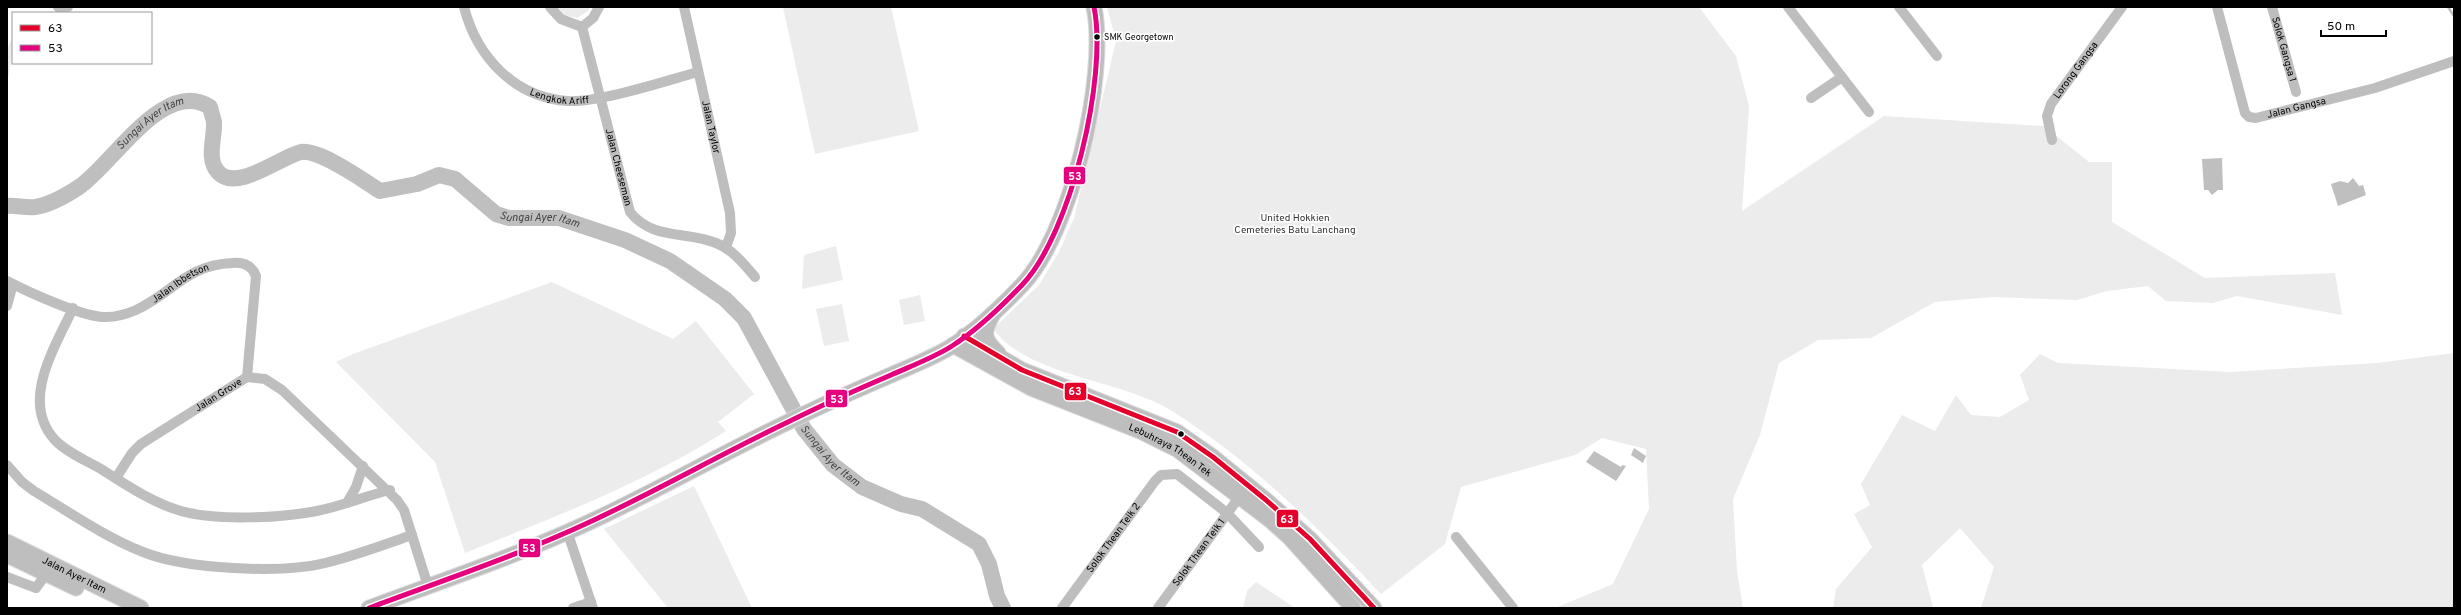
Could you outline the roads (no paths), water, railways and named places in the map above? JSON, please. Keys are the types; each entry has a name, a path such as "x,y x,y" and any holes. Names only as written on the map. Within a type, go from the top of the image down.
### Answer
{"main road":[{"path":"374,607 567,531 785,423 958,341 994,311 1022,285 1038,265 1053,240 1064,212 1094,91 1097,40 1094,7"},
{"path":"994,311 985,329 986,336 990,345 1008,362"},
{"name":"Lebuhraya Thean Tek","path":"958,341 1068,390 1150,420 1183,436 1213,457 1266,500 1310,539 1374,608"},
{"name":"Lebuhraya Thean Tek","path":"958,341 1031,388 1162,441 1198,464 1240,496 1290,538 1353,608"},
{"name":"Jalan Ayer Itam","path":"7,542 141,608"},
{"name":"Jalan Ayer Itam","path":"7,555 117,608"},
{"path":"1332,584 1342,590 1360,608"}],"street":[{"name":"Lengkok Ariff","path":"464,7 470,29 478,44 500,71 515,84 533,94 568,101 601,96 698,72"},
{"path":"550,7 561,19 582,27 593,18 599,7"},
{"name":"Jalan Taylor","path":"684,7 730,213 731,233 726,247"},
{"path":"1788,7 1869,112"},
{"path":"1899,7 1937,56"},
{"name":"Lorong Gangsa","path":"2052,140 2047,116 2051,104 2122,7"},
{"name":"Jalan Gangsa","path":"2217,7 2245,113 2249,117 2256,118 2375,88 2454,61"},
{"name":"Solok Gangsa 1","path":"2272,7 2296,92"},
{"name":"Jalan Cheeseman","path":"582,27 601,96 626,203 636,220 653,230 705,239 726,247 755,277"},
{"path":"1812,98 1842,77"},
{"name":"Jalan Ibbetson","path":"10,283 98,317 127,314 136,310 194,272 222,263 245,264 252,269 256,276 247,377"},
{"path":"7,306 10,283"},
{"path":"73,308 42,378 40,405 43,418 56,441 116,478 160,502 193,514 251,516 293,514 316,511 390,490"},
{"name":"Jalan Grove","path":"116,478 132,453 141,444 247,377 265,379 282,390 390,490 404,510 428,586"},
{"path":"7,465 22,482 34,491 130,546 154,556 199,565 257,568 317,565 412,535"},
{"path":"347,503 356,487 363,466"},
{"name":"Solok Thean Teik 2","path":"1062,608 1154,481 1161,475 1177,474 1227,513"},
{"name":"Solok Thean Teik 1","path":"1158,608 1240,496"},
{"path":"1227,513 1259,548"},
{"path":"567,531 592,605 573,608"},
{"path":"1456,537 1513,608"},
{"name":"Jalan Ayer Itam","path":"7,577 36,588 46,574"}],"waterway":[{"path":"2448,7 2454,16"},
{"name":"Sungai Ayer Itam","path":"7,206 40,206 52,202 69,193 93,176 140,127 157,113 175,104 193,101 210,107 214,122 212,161 218,172 226,177 236,178 247,176 293,155 301,152 309,152 330,160 380,191 417,184 439,175 455,179 496,214 509,218 559,218 625,240 670,261 725,299 744,318 804,429 833,465 862,487 901,504 922,509 979,544 989,564 997,596 1003,608"}],"place":[{"name":"SMK Georgetown","path":"1097,37"}],"park label":[{"name":"United Hokkien Cemeteries Batu Lanchang","path":"1295,224"}]}
